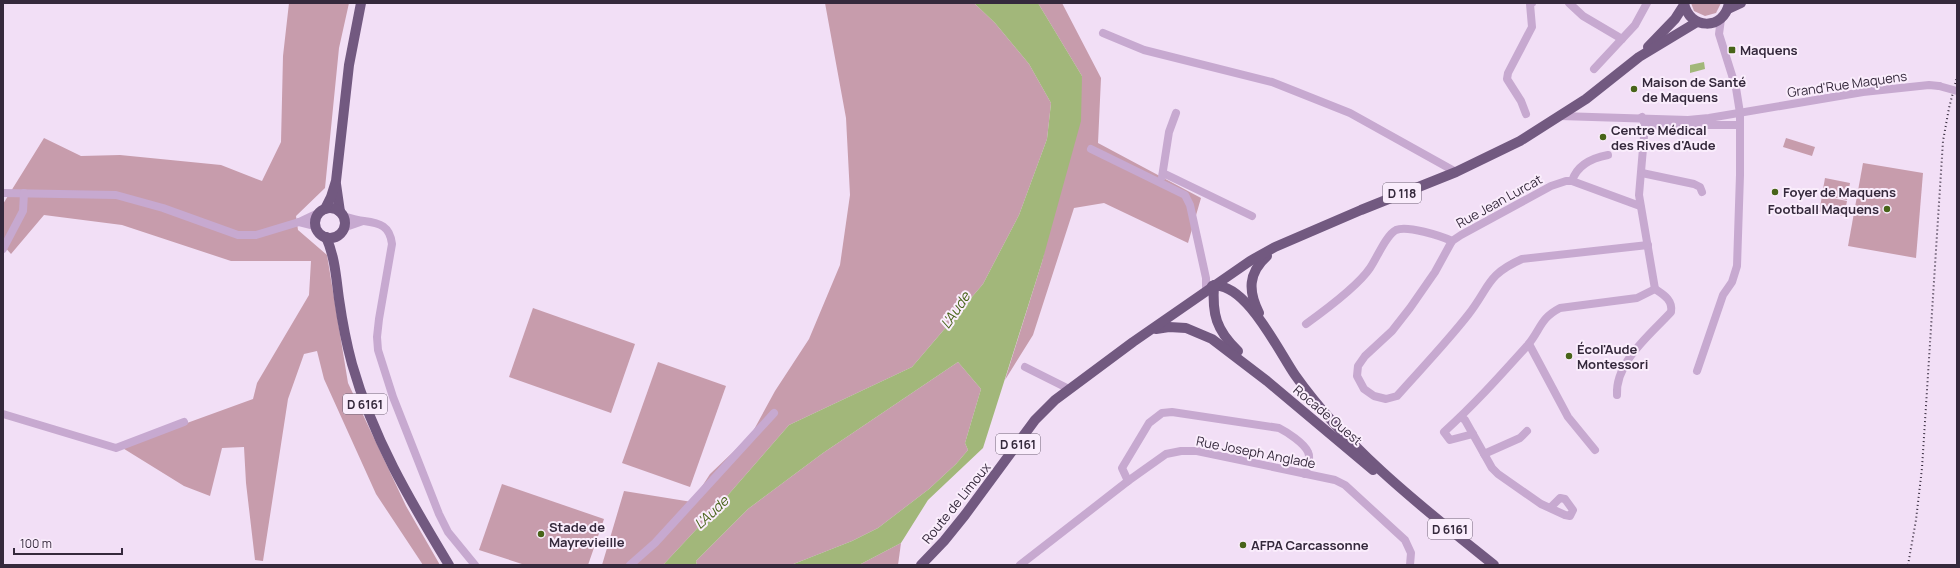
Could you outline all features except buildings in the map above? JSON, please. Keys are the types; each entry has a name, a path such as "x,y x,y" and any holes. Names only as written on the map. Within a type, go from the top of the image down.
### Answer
{"main road":[{"path":"336,181 341,214 344,222 341,231 326,237 319,233 315,226 315,222 331,197 336,181 349,65 361,3"},
{"path":"1684,4 1688,15 1697,22 1708,24 1714,23 1721,18 1729,6 1741,3"},
{"name":"D 118","path":"1208,283 1275,247 1361,210 1456,172 1528,136 1586,99 1638,57 1674,20 1684,4"},
{"name":"D 118","path":"1638,57 1697,22"},
{"path":"321,211 333,208 341,214"},
{"name":"D 6161","path":"336,272 341,231"},
{"name":"D 6161","path":"326,237 332,250 345,333 366,406 394,472 449,565"},
{"name":"Rocade Ouest","path":"1266,330 1253,302 1251,291 1257,264 1275,247"},
{"path":"1208,283 1218,328 1229,343 1267,381"},
{"name":"Rocade Ouest","path":"1208,283 1227,287 1242,299 1266,330 1294,374 1320,410 1406,493 1494,565"},
{"name":"D 6161","path":"1133,342 1153,329 1208,283"},
{"name":"D 6161","path":"1133,342 1149,326 1208,283"},
{"name":"Rocade Ouest","path":"1153,329 1169,327 1186,328 1212,339 1267,381 1368,467 1406,493"},
{"name":"Route de Limoux","path":"921,565 965,516 1035,420 1055,400 1133,342"}],"street":[{"path":"1526,114 1521,101 1507,80 1508,74 1532,27 1530,4 1532,3"},
{"path":"1569,3 1583,16 1622,39"},
{"path":"1594,69 1635,25 1647,3"},
{"path":"1697,371 1723,295 1736,271 1740,175 1740,113 1736,88 1719,34 1721,18"},
{"path":"1708,24 1719,34"},
{"path":"1103,33 1144,50 1272,82 1350,113 1456,172"},
{"name":"Grand'Rue Maquens","path":"1643,121 1688,120 1740,113 1864,92 1929,85 1938,86 1957,92"},
{"path":"1161,182 1169,132 1176,113"},
{"path":"1560,116 1740,125"},
{"path":"1616,395 1616,385 1630,355 1671,312 1672,305 1668,299 1655,289 1640,206 1639,196 1642,173 1643,121"},
{"path":"1091,149 1185,195 1190,204 1208,283"},
{"path":"1608,155 1598,157 1581,166 1575,173 1572,181 1640,206"},
{"path":"1163,172 1252,216"},
{"path":"1642,173 1694,184 1700,187 1702,192"},
{"name":"Rue Jean Lurcat","path":"1572,181 1566,181 1551,186 1452,241 1435,272 1410,308 1392,331 1365,356 1358,366 1356,376 1364,390 1374,396 1386,399 1397,396 1469,314 1493,277 1505,266 1522,259 1648,245"},
{"path":"3,193 116,195 163,208 238,235 256,235 299,222 321,211"},
{"path":"3,249 23,211 24,193"},
{"path":"341,214 363,221 378,222 387,229 391,236 392,244 376,337 382,365 439,514 448,532 475,565"},
{"path":"341,231 363,221"},
{"path":"299,222 315,226"},
{"path":"1306,324 1331,305 1370,270 1390,235 1396,230 1405,228 1444,237 1452,241"},
{"path":"1473,434 1450,440 1444,432 1461,417 1529,344 1543,320 1550,313 1560,308 1637,298 1655,289"},
{"path":"1529,344 1568,417 1595,450"},
{"path":"1025,367 1069,389"},
{"path":"1128,481 1122,468 1149,423 1162,413 1172,412 1279,428 1289,433 1308,452 1305,474"},
{"path":"630,565 655,543 774,413"},
{"path":"3,414 116,448 184,422"},
{"path":"1461,417 1473,434 1492,468 1498,474 1541,504 1551,507"},
{"path":"1484,454 1520,438 1527,431"},
{"name":"Rue Joseph Anglade","path":"1020,565 1128,481 1166,454 1181,451 1196,451 1335,480 1345,485 1405,540 1411,553 1410,565"}],"shaded area":[{"path":"289,3 349,3 339,48 325,188 296,216 298,230 327,255 348,383 406,506 440,565 423,565 376,494 324,379 317,351 304,354 288,399 263,561 255,560 246,483 244,447 222,448 210,496 184,486 121,447 253,399 257,383 309,295 311,261 231,261 122,225 44,215 11,254 3,245 3,204 44,138 81,156 120,155 221,165 262,181 281,142 283,56"},
{"path":"825,3 974,3 995,23 1029,64 1051,103 1047,139 1019,215 983,284 912,367 789,425 721,503 663,565 602,565 624,491 692,502 710,474 751,435 775,391 809,339 840,265 850,195 846,118"},
{"path":"974,3 1038,3 1082,76 1081,121 1042,262 983,448 928,500 901,543 859,565 791,565 852,541 878,528 929,489 956,464 968,450 965,443 981,389 958,362 823,453 748,509 696,561 697,565 663,565 721,503 789,425 912,367 983,284 1019,215 1047,139 1051,103 1029,64 995,23"},
{"path":"1038,3 1062,3 1101,78 1098,143 1201,198 1188,243 1104,203 1074,208 1033,335 1005,380 1042,262 1082,76"},
{"path":"1691,3 1721,3 1716,13 1705,16 1694,11"},
{"path":"1704,62 1705,69 1690,73 1690,65"},
{"path":"1786,138 1815,147 1812,156 1783,147"},
{"name":"Football Maquens","path":"1863,163 1923,173 1916,258 1848,246"},
{"path":"1825,178 1850,183 1847,200 1822,195"},
{"path":"1822,196 1847,201 1844,216 1819,212"},
{"path":"533,308 635,344 611,413 509,377"},
{"path":"658,362 726,386 690,487 622,463"},
{"path":"958,362 981,389 965,443 968,450 956,464 929,489 878,528 852,541 791,565 697,565 696,561 748,509 823,453"},
{"name":"Stade de Mayrevieille","path":"502,484 604,519 588,565 525,565 479,550"},
{"path":"901,543 898,565 859,565"}],"railway":[{"path":"1908,565 1916,520 1922,468 1943,141 1957,77"}],"place":[{"name":"Maquens","path":"1732,50"},
{"name":"Maison de Santé de Maquens","path":"1634,89"},
{"name":"Centre Médical des Rives d'Aude","path":"1603,137"},
{"name":"Foyer de Maquens","path":"1775,192"},
{"name":"Football Maquens","path":"1887,209"},
{"name":"Écol'Aude Montessori","path":"1569,356"},
{"name":"Stade de Mayrevieille","path":"541,534"},
{"name":"AFPA Carcassonne","path":"1243,545"}],"water label":[{"name":"L'Aude","path":"955,310"},
{"name":"L'Aude","path":"711,512"}]}
